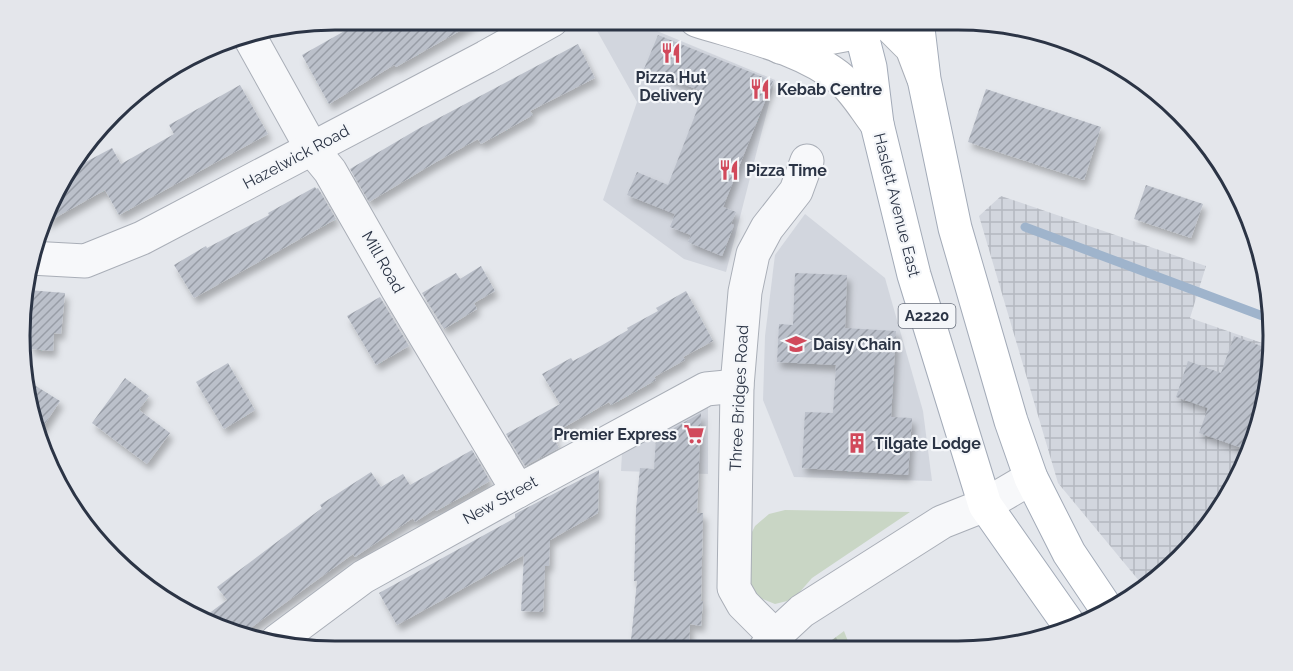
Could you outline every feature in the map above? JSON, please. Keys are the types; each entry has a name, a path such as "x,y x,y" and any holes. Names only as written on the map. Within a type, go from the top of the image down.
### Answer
{"main road":[{"path":"727,30 780,47 825,67 844,82 877,124"},
{"path":"780,47 843,30"},
{"name":"Haslett Avenue East","path":"869,30 870,68 877,124 914,275 985,505 1066,621"},
{"path":"881,30 912,48 924,79"},
{"name":"A2220","path":"918,30 924,79 955,228 1011,421 1031,478 1069,553 1103,604"}],"street":[{"name":"Hazelwick Road","path":"39,259 85,261 142,238 534,30"},
{"name":"Mill Road","path":"252,41 312,148 330,171 518,490"},
{"name":"Three Bridges Road","path":"769,641 734,588 736,386 745,292 753,254 767,228 796,191 807,161"},
{"name":"New Street","path":"282,636 363,577 518,490 706,389 736,386"},
{"name":"Three Bridges Road","path":"772,641 802,611 932,528 985,505 1031,478"}],"shaded area":[{"path":"597,30 657,31 775,80 726,272 684,259 603,200 637,102"},
{"path":"1001,196 1206,266 1190,318 1263,343 1253,415 1231,471 1212,505 1187,537 1174,552 1139,581 1058,483 979,216"},
{"path":"805,214 885,278 923,411 932,481 794,477 763,400 765,336 775,255"},
{"path":"708,405 708,474 621,471 622,453"}],"green space":[{"path":"785,510 910,512 812,578 798,594 787,601 775,604 760,598 751,590 747,579 748,540 755,526 769,514"},
{"path":"844,631 848,641 831,641"}],"building":[{"path":"346,30 461,30 396,67 394,65 329,104 302,55"},
{"path":"658,35 773,81 723,207 736,212 731,224 734,225 722,256 688,242 691,235 670,227 675,214 627,195 637,172 668,185 704,92 644,69"},
{"path":"578,44 595,78 530,111 533,115 481,144 478,139 369,202 350,169 418,129"},
{"path":"240,85 268,134 119,215 105,190 53,219 83,164 112,148 121,164 174,134 169,125"},
{"path":"986,89 1101,127 1084,180 968,142"},
{"path":"1146,185 1203,204 1191,238 1134,219"},
{"path":"315,187 318,188 336,219 194,298 174,265 206,246 207,248 269,215 268,213"},
{"path":"481,266 495,291 474,303 477,309 444,329 422,293 456,273 460,279"},
{"path":"795,273 847,275 845,328 896,331 891,417 912,418 908,475 802,468 805,412 833,413 836,365 777,362 779,324 793,325"},
{"path":"34,290 65,293 61,334 54,333 53,351 31,349"},
{"path":"686,291 713,341 683,357 685,360 654,377 656,380 611,405 609,402 552,434 559,448 525,466 506,434 560,404 542,374 571,358 573,361 599,347 658,311 656,308"},
{"path":"380,297 409,346 376,365 347,316"},
{"path":"1234,336 1262,346 1253,415 1242,448 1199,433 1208,408 1176,397 1188,361 1221,373"},
{"path":"228,363 255,410 224,429 196,382"},
{"path":"125,378 149,396 139,410 170,433 147,464 92,423"},
{"path":"35,385 60,401 44,426"},
{"path":"701,413 697,513 703,513 701,601 703,601 701,626 690,624 689,641 631,641 637,581 634,581 636,509 640,468 654,469 656,438"},
{"path":"472,450 490,481 436,511 435,509 415,522 413,518 355,557 353,554 249,629 209,613 227,600 217,587 322,508 320,505 371,472 381,487 403,474 410,485"},
{"path":"599,470 598,513 550,540 549,566 545,566 543,612 521,611 524,555 397,625 379,593 515,518 515,514"}],"waterway":[{"path":"1025,227 1262,316"}],"place":[{"name":"Pizza Hut Delivery","path":"671,53"},
{"name":"Kebab Centre","path":"760,89"},
{"name":"Pizza Time","path":"729,170"},
{"name":"Daisy Chain","path":"796,344"},
{"name":"Premier Express","path":"694,434"},
{"name":"Tilgate Lodge","path":"857,443"}]}
